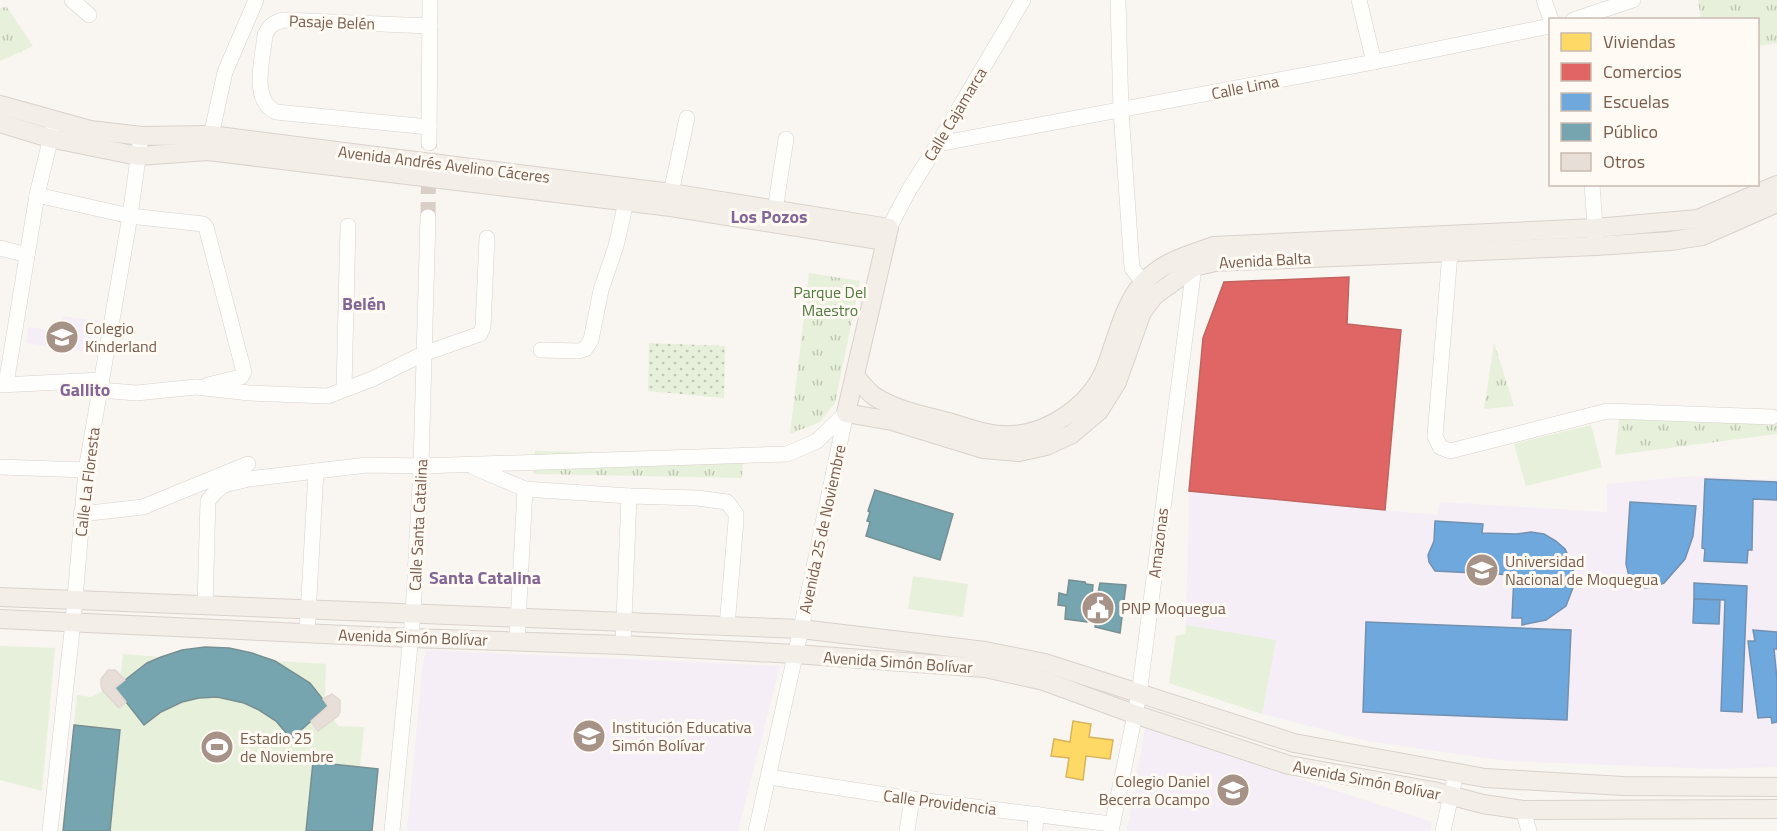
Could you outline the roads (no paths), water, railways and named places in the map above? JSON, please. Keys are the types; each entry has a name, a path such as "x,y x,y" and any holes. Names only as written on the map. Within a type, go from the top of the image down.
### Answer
{"main road":[{"name":"Avenida Andrés Avelino Cáceres","path":"0,105 90,130 628,194 671,193 775,210 887,234"},
{"name":"Avenida Andrés Avelino Cáceres","path":"0,123 49,138 138,156 209,143"},
{"name":"Avenida Balta","path":"1596,237 1698,219 1777,185"},
{"name":"Avenida Andrés Avelino Cáceres","path":"628,194 671,207 887,234"},
{"name":"Avenida Balta","path":"846,413 892,421 983,448 1019,452 1046,446 1072,434 1099,411 1117,382 1149,289 1171,261 1193,261 1214,246 1451,244 1596,237 1671,240 1701,236 1777,203"},
{"name":"Avenida 25 de Noviembre","path":"846,413 887,234"},
{"name":"Avenida Balta","path":"855,376 873,396 896,406 984,433 1014,436 1039,429 1064,418 1088,398 1103,374 1131,299 1149,289"},
{"name":"Avenida Simón Bolívar","path":"0,597 801,629 985,651 1045,663 1294,743 1485,778 1623,786 1777,787"},
{"path":"226,629 227,605"},
{"name":"Avenida Simón Bolívar","path":"0,619 410,638 623,645 795,654 985,668 1044,681 1134,714 1289,765 1523,810 1777,809"},
{"path":"1289,765 1294,743"}],"street":[{"path":"72,0 89,15"},
{"path":"209,143 225,72 256,0"},
{"path":"429,143 430,0"},
{"name":"Calle Cajamarca","path":"887,234 909,190 1023,0"},
{"path":"1118,0 1121,111 1132,268 1149,289"},
{"path":"1359,0 1374,62"},
{"path":"1544,0 1550,18"},
{"path":"1579,18 1632,0"},
{"name":"Pasaje Belén","path":"429,127 276,112 264,104 260,93 265,35 268,27 274,22 283,20 430,26"},
{"name":"Calle Lima","path":"938,144 1121,111 1549,26"},
{"path":"671,193 687,118"},
{"path":"37,195 130,216 198,222 206,227 244,372 241,377 196,387 136,393 100,385 3,385 37,195 55,120"},
{"name":"Calle La Floresta","path":"50,831 73,622 86,470 142,136"},
{"path":"775,210 786,139"},
{"path":"1592,186 1596,237"},
{"path":"541,350 579,351 585,349 591,340 601,290 616,246 628,194"},
{"name":"Calle Santa Catalina","path":"392,831 413,614 421,466 428,217"},
{"path":"344,389 348,226"},
{"path":"196,387 249,393 328,396 372,379 423,354 480,333 483,327 487,238"},
{"path":"1451,244 1435,436 1440,447 1450,451 1607,411 1772,417"},
{"path":"0,248 27,255"},
{"name":"Amazonas","path":"1111,828 1139,694 1193,261"},
{"path":"205,605 208,501 214,492 224,485 249,479 368,465 468,465 787,454 817,441 846,413"},
{"name":"Avenida 25 de Noviembre","path":"756,831 846,413"},
{"path":"81,513 143,507 248,464"},
{"path":"468,465 525,489 698,498 727,502 736,514 727,626"},
{"path":"0,467 86,470"},
{"path":"307,633 316,471"},
{"path":"517,641 525,489"},
{"path":"623,645 629,496"},
{"path":"1443,831 1456,773"},
{"name":"Calle Providencia","path":"769,777 912,799 1036,814 1111,828"},
{"path":"907,831 912,799"},
{"path":"1523,810 1529,831"},
{"path":"1035,831 1036,814"}],"tunnel":[{"path":"428,217 429,143"}],"place":[{"name":"Colegio Kinderland","path":"62,337"},
{"name":"Universidad Nacional de Moquegua","path":"1482,570"},
{"name":"PNP Moquegua","path":"1098,608"},
{"name":"Institución Educativa Simón Bolívar","path":"589,736"},
{"name":"Estadio 25 de Noviembre","path":"217,747"},
{"name":"Colegio Daniel Becerra Ocampo","path":"1233,790"}],"district":[{"name":"Los Pozos","path":"769,216"},
{"name":"Belén","path":"364,303"},
{"name":"Gallito","path":"85,389"},
{"name":"Santa Catalina","path":"485,577"}],"park label":[{"name":"Parque Del Maestro","path":"830,301"}]}
